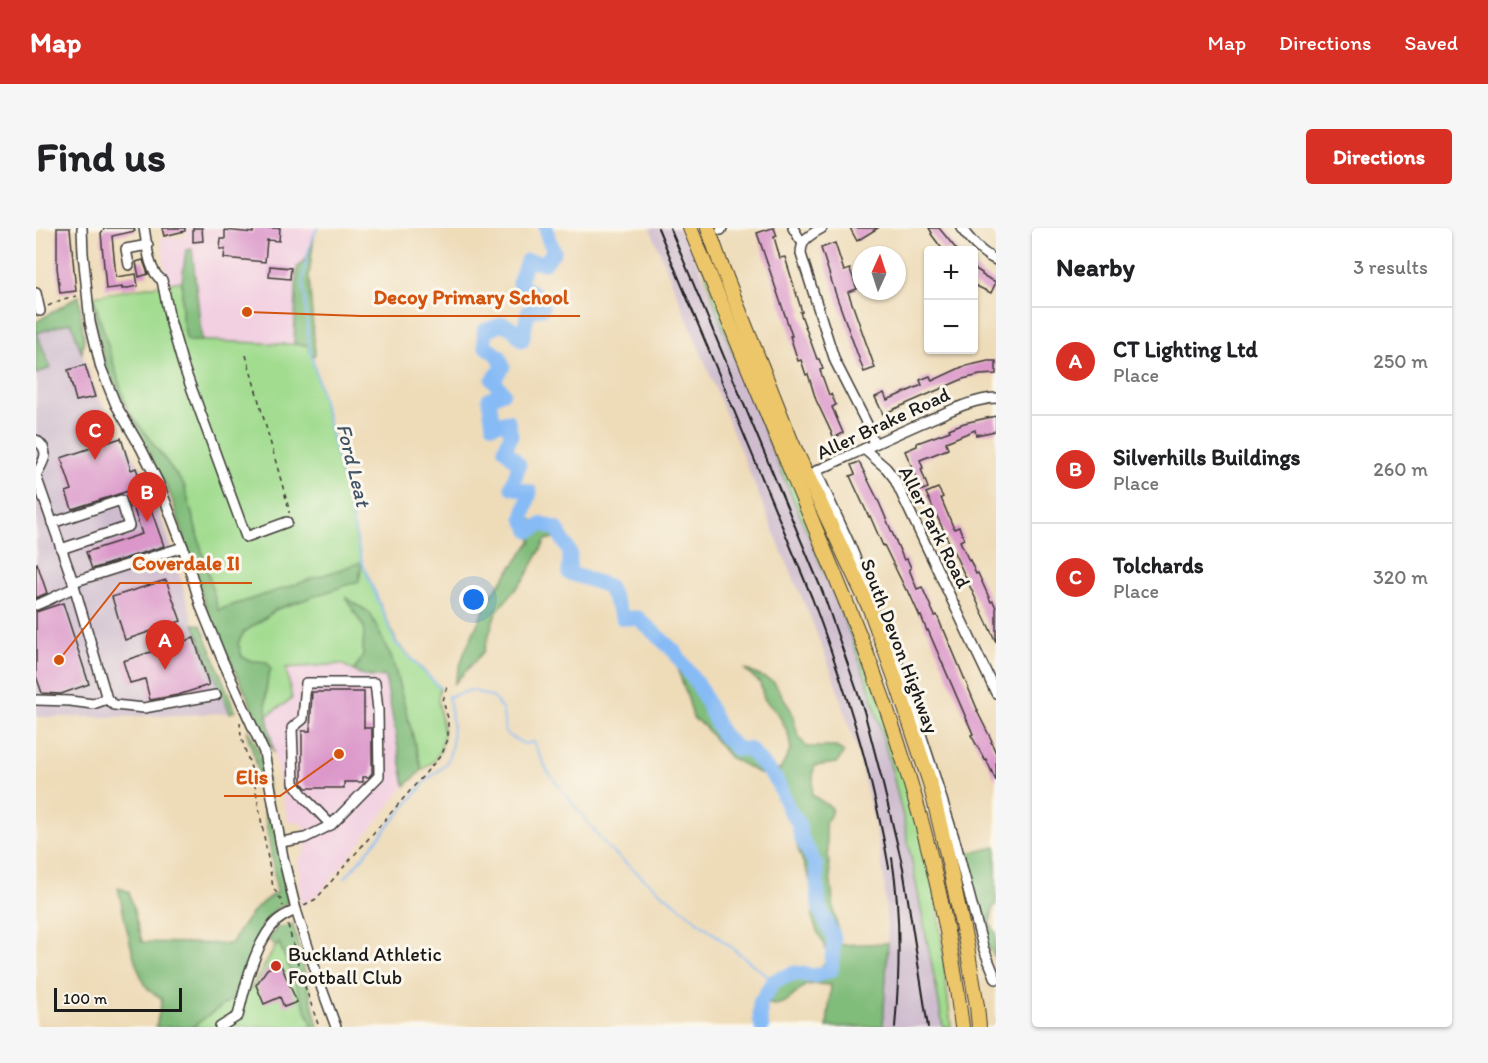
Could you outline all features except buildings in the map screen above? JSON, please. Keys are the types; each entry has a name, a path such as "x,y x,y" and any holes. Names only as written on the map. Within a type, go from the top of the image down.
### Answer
{"highway":[{"name":"South Devon Highway","path":"690,228 845,599 878,686 905,766 941,899 956,979 962,1027"},
{"name":"South Devon Highway","path":"717,229 720,262 792,443 870,609 930,783 960,913 981,1027"}],"street":[{"path":"82,228 90,322 101,368 116,405 158,482 183,547 201,607 264,752 296,910 336,1027"},
{"path":"144,228 153,269 157,277 162,280 170,320 183,364 246,537 287,522"},
{"path":"793,228 803,243"},
{"path":"822,228 805,238 801,246 801,254 835,361 868,426 874,444"},
{"path":"962,228 974,244 987,256 996,260"},
{"path":"129,265 126,249 148,245"},
{"path":"36,293 40,310"},
{"name":"Aller Brake Road","path":"996,398 986,398 961,406 816,471 850,545 898,664 956,844 982,947 996,979"},
{"path":"36,440 43,447 45,455 45,460 36,476 40,498 52,523 74,585 107,699 114,705 144,708 216,695"},
{"name":"Aller Park Road","path":"864,448 894,478 996,693"},
{"path":"49,546 60,546 129,526 121,500 52,523"},
{"path":"36,604 50,600 56,594 74,585 183,547"},
{"path":"281,842 305,838 331,825 379,776 378,710 375,683 306,683 303,719 292,728 294,783 331,825"},
{"path":"36,700 93,704 107,699"},
{"path":"220,1027 238,1016 246,982 260,946 272,925 296,910"}],"path":[{"path":"40,310 63,299 87,294"},
{"path":"246,355 290,509 287,522"},
{"path":"296,910 316,899 442,754 448,739 443,701 447,687"},
{"path":"245,710 240,721 241,737 253,774 273,887 286,915 301,975 319,1027"}],"shaded area":[{"path":"186,228 318,228 307,257 297,268 294,344 202,341 192,250 186,250 182,281 167,283 161,238 186,237"},
{"path":"650,228 684,228 759,420 858,655 871,693 904,821 943,1027 883,1027 888,943 884,877 857,750 833,675 809,614"},
{"path":"71,322 98,398 111,416 144,474 168,537 194,624 230,713 36,717 36,374 50,368 37,333"},
{"path":"342,664 385,676 405,786 322,891 300,907 298,860 305,852 306,831 300,823 288,821 266,716 292,699 285,668"}],"green space":[{"path":"692,228 906,765 937,899 951,1027 943,1027 904,821 871,693 850,634 742,378 717,311"},
{"path":"314,234 309,276 315,354 312,357 308,345 294,344 297,268 307,257"},
{"path":"192,249 202,341 187,341 182,317 182,281 186,250"},
{"path":"182,281 182,317 188,340 309,345 362,562 397,643 440,688 438,699 444,734 441,749 435,760 422,770 392,659 370,613 346,598 364,627 363,656 354,671 342,664 286,668 292,699 266,716 267,662 252,661 242,657 238,643 244,632 277,609 358,581 361,563 218,611 184,485 127,409 93,296"},
{"path":"79,296 84,338 82,354 71,322 37,333 50,368 36,374 36,322"},
{"path":"93,296 127,409 184,485 218,610 362,562 359,581 277,609 244,632 238,643 242,657 252,661 267,662 271,669 266,700 274,753 208,613 171,496 107,370 97,332"},
{"path":"523,518 535,521 548,519 559,525 560,536 546,540 525,578 496,612 484,651 454,684 465,651 490,597 532,540 522,530"},
{"path":"345,597 370,613 392,659 422,770 405,786 385,676 369,676 354,671 363,656 364,627"},
{"path":"194,624 201,625 235,711 230,713"},
{"path":"674,651 700,688 721,733 737,748 748,752 768,769 780,770 791,749 788,733 778,714 764,699 760,683 744,669 774,682 791,710 798,735 806,747 836,747 844,752 837,763 814,766 812,795 832,808 825,823 834,912 841,945 888,943 883,1027 827,1027 831,985 806,985 786,1002 777,1005 760,1003 762,989 771,978 786,973 818,971 827,960 825,946 812,917 815,905 810,880 798,849 792,819 770,779 729,757 704,726 693,718"},
{"path":"248,729 258,749 265,774 288,902 274,910 236,996 192,1027 156,1027 162,999 150,991 139,970 130,942 118,887 129,892 142,942 231,944 250,915 277,892 259,777"},
{"path":"996,847 996,905 993,907 990,924 996,933 996,960 983,936 965,854"},
{"path":"293,924 318,1027 313,1027 279,943 276,946 268,939 277,928"},
{"name":"Buckland Athletic Football Club","path":"279,943 313,1027 192,1027 252,987"}],"waterway":[{"name":"Ford Leat","path":"318,228 307,257 303,279 309,345 362,562 396,643 440,688"},
{"path":"546,228 554,251 545,263 527,261 519,283 537,296 542,308 528,312 522,340 513,329 503,324 484,331 485,346 499,356 503,367 493,380 503,392 489,399 493,425 508,421 511,435 505,449 519,464 512,487 530,492 523,518 530,531 543,524 557,529 570,553 569,573 608,586 623,618 638,618 674,651 700,688 721,733 737,749 749,749 777,781 789,810 798,822 801,837 816,865 819,907 834,938 831,970 814,976 795,973 774,981 760,1003 762,1027"},
{"path":"448,697 472,690 494,698 503,711 505,733 524,744 533,742 548,772 608,848 774,981"},
{"name":"Ford Leat","path":"345,878 428,779 446,763 453,730 448,696"}],"railway":[{"path":"658,228 824,631 847,698 866,765 889,868"},
{"path":"670,228 823,593 864,711 903,868 928,1027"},
{"path":"892,858 899,942 895,1027"}],"place":[{"name":"Decoy Primary School","path":"247,312"},
{"name":"Tolchards","path":"95,460"},
{"name":"Silverhills Buildings","path":"147,522"},
{"name":"Coverdale II","path":"59,660"},
{"name":"CT Lighting Ltd","path":"165,670"},
{"name":"Elis","path":"339,754"},
{"name":"Buckland Athletic Football Club","path":"276,966"}]}
